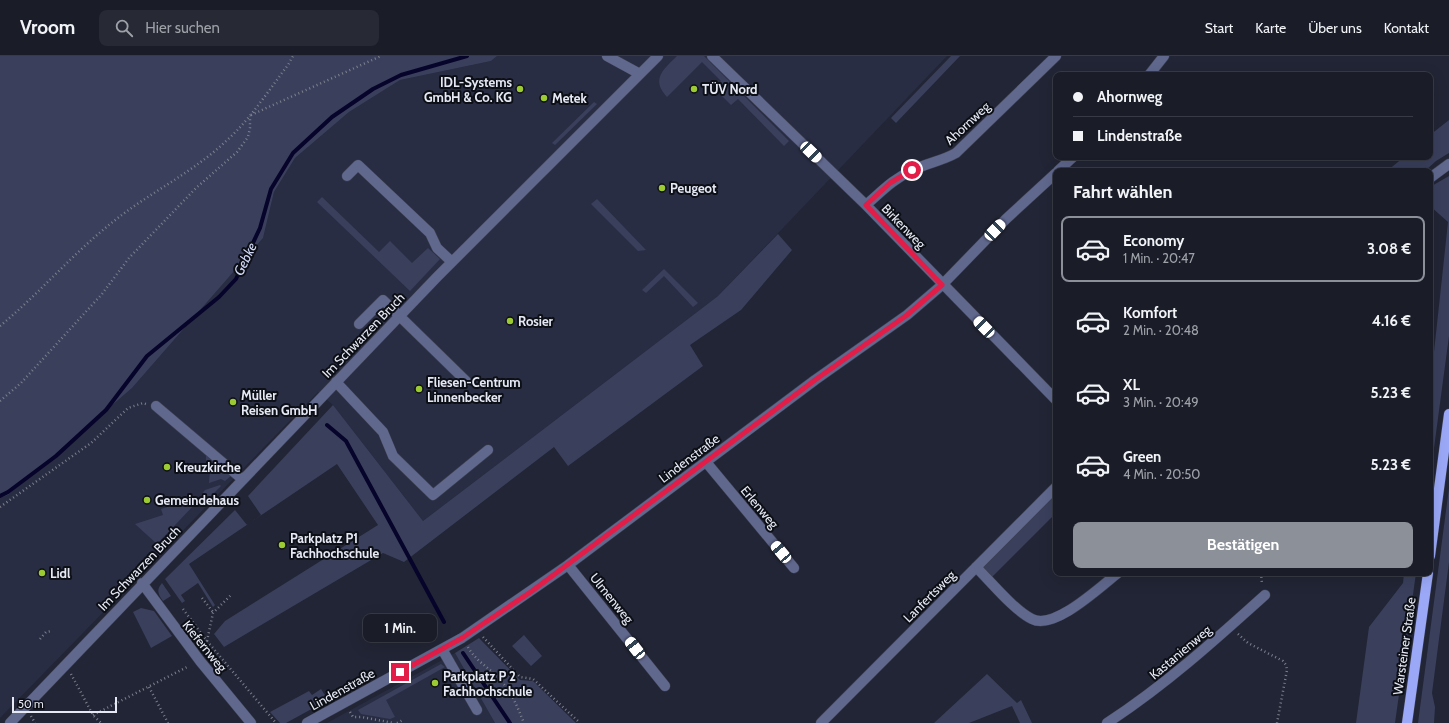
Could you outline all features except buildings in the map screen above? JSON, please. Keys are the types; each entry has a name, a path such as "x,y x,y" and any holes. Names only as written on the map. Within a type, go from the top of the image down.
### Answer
{"main road":[{"path":"1433,533 1449,414"},
{"name":"Warsteiner Straße","path":"1407,723 1428,576"}],"street":[{"path":"607,56 640,74"},
{"name":"Im Schwarzen Bruch","path":"10,723 142,583 399,316 658,56"},
{"name":"Birkenweg","path":"712,56 866,205 942,285 1053,397"},
{"name":"Ahornweg","path":"866,205 899,177 912,170 942,160 956,153 1056,56"},
{"path":"1151,72 1164,56"},
{"name":"Lindenstraße","path":"1061,168 1070,160"},
{"path":"1433,176 1449,164"},
{"path":"347,176 358,165 430,233 437,248 452,262"},
{"name":"Lindenstraße","path":"308,723 462,638 568,565 815,380 907,315 942,285 1006,219 1053,176"},
{"path":"359,324 383,300 466,381"},
{"path":"336,382 383,432 393,456 432,495 488,450"},
{"path":"156,406 242,479"},
{"name":"Erlenweg","path":"706,462 794,568"},
{"name":"Lanfertsweg","path":"821,723 1053,490"},
{"name":"Ulmenweg","path":"568,565 665,686"},
{"path":"976,567 1024,614 1034,620 1047,622 1068,612 1114,576"},
{"name":"Kiefernweg","path":"142,583 200,661 251,723"},
{"name":"Kastanienweg","path":"1107,723 1154,691 1265,595"},
{"path":"442,649 477,710"}],"path":[{"path":"0,326 114,221 188,170 225,142 250,115 288,65 293,56"},
{"path":"250,115 381,56"},
{"path":"0,401 21,383 96,300 129,258 196,188 237,152 248,137 250,115"},
{"path":"0,507 91,443 128,408 142,403 156,406"},
{"path":"207,641 213,612 232,594"},
{"path":"202,598 213,612"},
{"path":"183,609 207,641 276,723"},
{"path":"1230,626 1248,643 1283,661 1286,665 1287,670 1277,723"},
{"path":"476,629 520,677 533,679 580,723"},
{"path":"40,639 46,632 52,632"},
{"path":"462,638 473,656 503,683 512,695 524,723"},
{"path":"93,715 200,661"},
{"path":"66,664 93,715 101,723"},
{"path":"149,687 168,723"},
{"path":"345,702 353,717 361,716 396,723 403,720"}],"shaded area":[{"path":"0,56 497,56 491,61 400,80 349,112 295,158 274,192 263,238 132,388 8,495 0,498"},
{"path":"497,56 947,56 718,296 423,521 333,405 318,392 0,718 0,498 8,495 132,388 263,238 274,192 295,158 349,112 400,80 491,61"},
{"path":"677,56 704,56 789,141 784,146 738,99 731,105 714,88 721,81 702,62 667,97 662,91 659,80 664,70"},
{"path":"951,56 960,56 896,123 891,118"},
{"path":"594,102 597,104 555,145 552,143"},
{"path":"1449,120 1449,153 1428,168 1391,168 1400,160 1433,160 1433,133"},
{"path":"1449,176 1449,336 1433,456 1433,361 1448,222 1433,209 1433,185"},
{"path":"322,197 379,252 390,241 412,263 428,248 440,259 410,291 317,202"},
{"path":"597,199 646,250 638,251 591,204"},
{"path":"778,234 792,250 741,310 690,345 703,366 568,466 554,447 404,562 383,553 224,647 214,634 225,621 378,525 337,464 252,522 261,515 248,496 333,405 423,521 718,296"},
{"path":"664,269 698,303 693,307 664,276 646,293 642,290"},
{"path":"206,452 232,475 225,481 221,479 209,483 210,470 206,469"},
{"path":"220,485 221,486 207,500 201,495 205,490"},
{"path":"1449,488 1449,562 1432,693 1435,707 1434,723 1418,723"},
{"path":"1053,496 1053,516 992,577 982,567"},
{"path":"193,502 195,504 157,544 135,524 163,515 161,509 177,504 186,505"},
{"path":"235,510 247,525 189,564 215,605 213,607 198,583 181,595 185,601 182,603 165,579"},
{"path":"1404,576 1416,576 1395,723 1356,723 1369,627 1403,583"},
{"path":"162,583 171,596 163,601 158,592"},
{"path":"141,608 154,611 172,636 151,648 133,612"},
{"path":"524,635 542,656 531,666 512,646"},
{"path":"479,638 520,680 533,681 576,723 495,723 455,653"},
{"path":"455,653 495,723 327,723"},
{"path":"441,664 445,667 386,700 395,717 390,719 361,714 358,710"},
{"path":"987,674 1017,703 1021,700 1032,723 1020,723 1012,706 969,723 934,723"},
{"path":"321,689 328,700 286,723 280,723 270,712 309,691 312,695"}],"waterway":[{"name":"Gebke","path":"0,496 8,492 56,456 106,410 147,356 219,297 236,279 260,228 271,189 293,153 332,117 373,89 401,75 467,56"},
{"path":"327,425 346,441 444,622"},
{"path":"463,653 510,723"}],"place":[{"name":"IDL-Systems GmbH & Co. KG","path":"520,89"},
{"name":"TÜV Nord","path":"694,89"},
{"name":"Metek","path":"544,98"},
{"name":"Peugeot","path":"662,188"},
{"name":"Rosier","path":"510,321"},
{"name":"Fliesen-Centrum Linnenbecker","path":"419,389"},
{"name":"Müller Reisen GmbH","path":"233,402"},
{"name":"Kreuzkirche","path":"167,467"},
{"name":"Gemeindehaus","path":"147,500"},
{"name":"Parkplatz P1 Fachhochschule","path":"282,545"},
{"name":"Lidl","path":"42,573"},
{"name":"Parkplatz P 2 Fachhochschule","path":"435,683"}],"route":[{"path":"400,672 462,638 532,591 815,380 907,315 942,285 866,205 890,183 912,170"}]}
